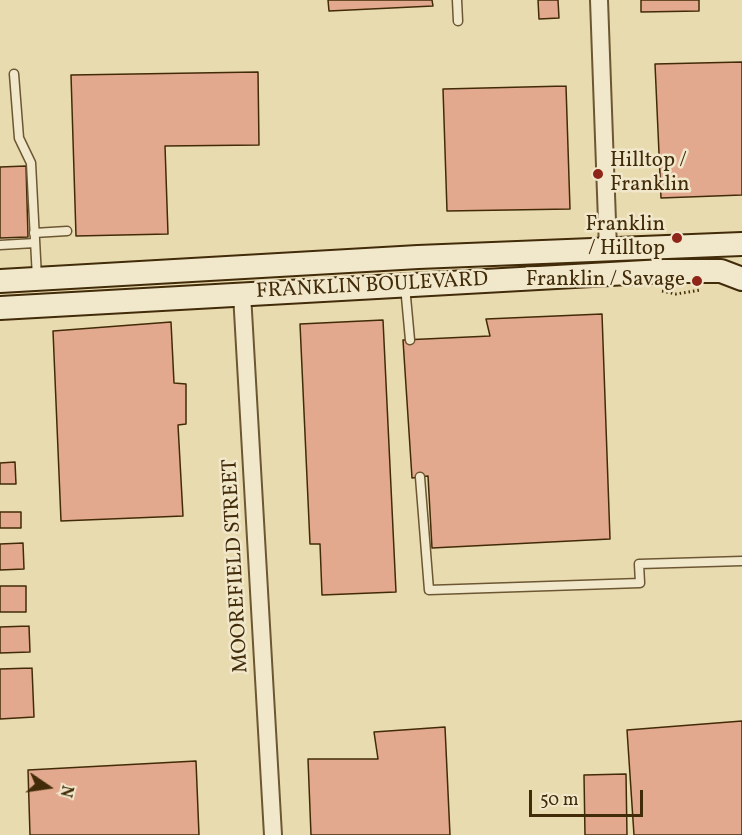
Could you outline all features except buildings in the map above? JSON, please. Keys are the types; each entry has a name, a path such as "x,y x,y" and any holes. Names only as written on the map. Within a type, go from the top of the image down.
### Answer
{"main road":[{"name":"FRANKLIN BOULEVARD","path":"0,281 742,244"},
{"name":"FRANKLIN BOULEVARD","path":"0,308 664,271 721,271 742,279"}],"street":[{"path":"600,0 608,249"},
{"name":"MOOREFIELD STREET","path":"242,294 273,835"}],"lane":[{"path":"456,0 458,21"},
{"path":"15,74 19,138 31,163 37,279"},
{"path":"34,233 67,231"},
{"path":"0,245 35,243"},
{"path":"405,285 410,340"},
{"path":"420,477 429,590 640,583 639,564 742,561"}],"place":[{"name":"Hilltop / Franklin","path":"598,174"},
{"name":"Franklin / Hilltop","path":"677,238"},
{"name":"Franklin / Savage","path":"697,281"}]}
